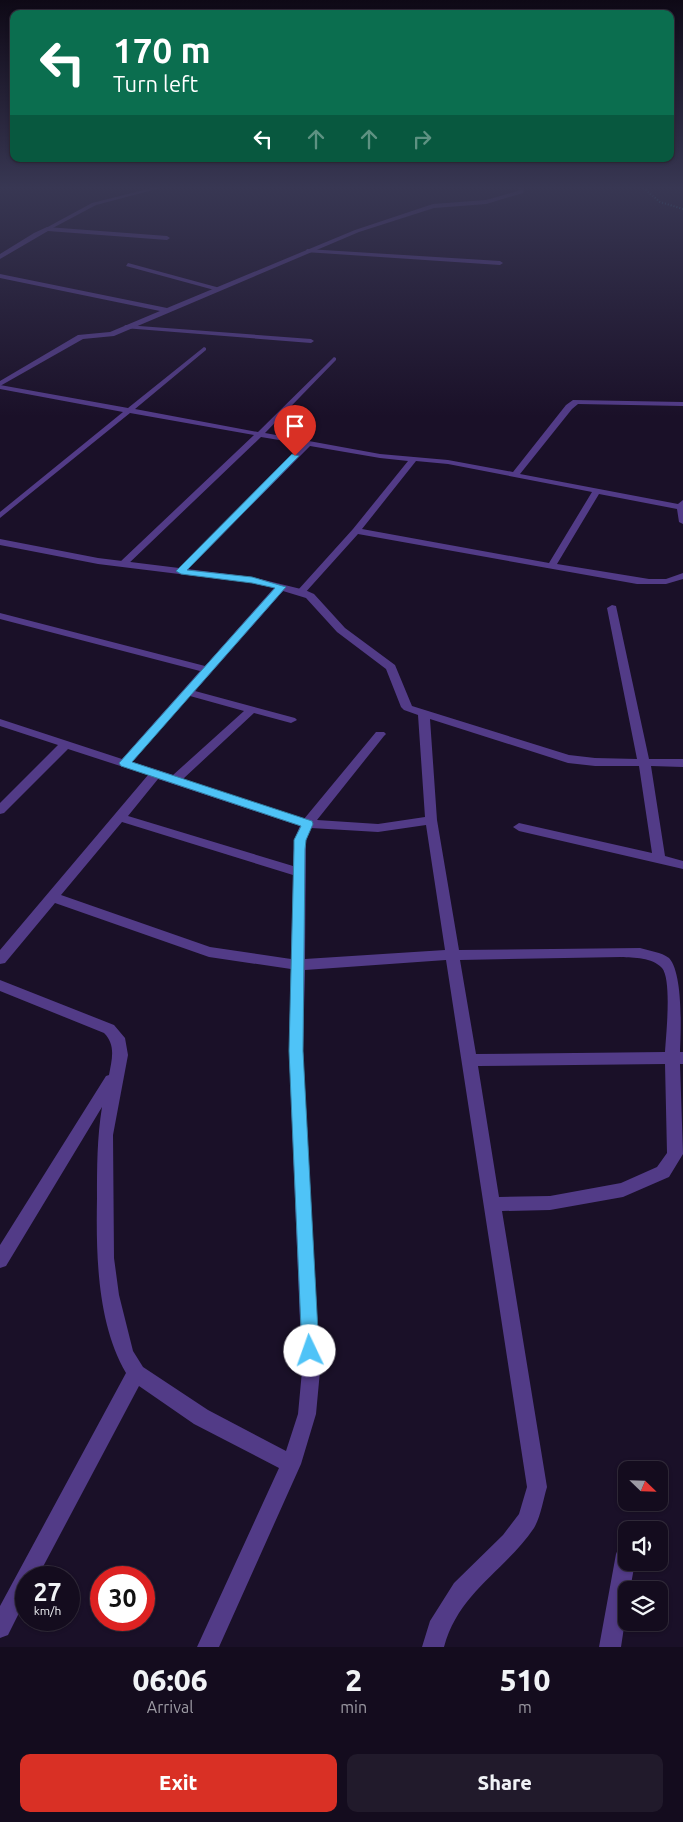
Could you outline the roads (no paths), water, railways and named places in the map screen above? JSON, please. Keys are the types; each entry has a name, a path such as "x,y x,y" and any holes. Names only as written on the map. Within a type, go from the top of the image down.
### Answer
{"street":[{"path":"0,385 81,337 111,334 278,263"},
{"path":"0,276 166,310"},
{"path":"0,542 123,564 252,580 301,592 310,596 341,630 391,667 405,705 408,708 568,759 595,762 683,763"},
{"path":"124,763 281,587"},
{"path":"612,608 644,762 659,859"},
{"path":"0,616 208,670"},
{"path":"188,692 291,720"},
{"path":"175,780 252,710"},
{"path":"424,714 431,820 537,1487 528,1519 510,1542 461,1590 438,1629 433,1647"},
{"path":"0,722 308,824 378,828 431,820"},
{"path":"208,1647 291,1464 307,1414 311,1371 296,1051 300,840 308,824 380,734"},
{"path":"0,810 66,744"},
{"path":"0,959 156,774"},
{"path":"118,817 300,873"},
{"path":"519,827 683,865"},
{"path":"53,897 209,952 298,965 452,955 621,952 640,953 666,963 672,973 675,992 679,1156 663,1172 622,1190 550,1203 492,1204"},
{"path":"0,985 108,1029 118,1038 120,1056 104,1135 105,1258 110,1295 125,1354 136,1372 201,1416 291,1464"},
{"path":"469,1060 677,1057"},
{"path":"0,1260 118,1069"},
{"path":"32,1566 136,1372"},
{"path":"610,1647 623,1571"},
{"path":"0,1627 15,1599"}],"lane":[{"path":"128,265 218,288"},
{"path":"126,327 311,341"},
{"path":"0,516 204,349"},
{"path":"123,564 260,434 334,359"},
{"path":"0,385 380,456 448,462 597,491 682,505 683,522"},
{"path":"515,475 569,407 576,402 683,404"},
{"path":"181,571 308,443"},
{"path":"301,592 356,531 414,459"},
{"path":"552,565 597,491"},
{"path":"356,531 637,581 660,583 675,581 683,576"}]}
